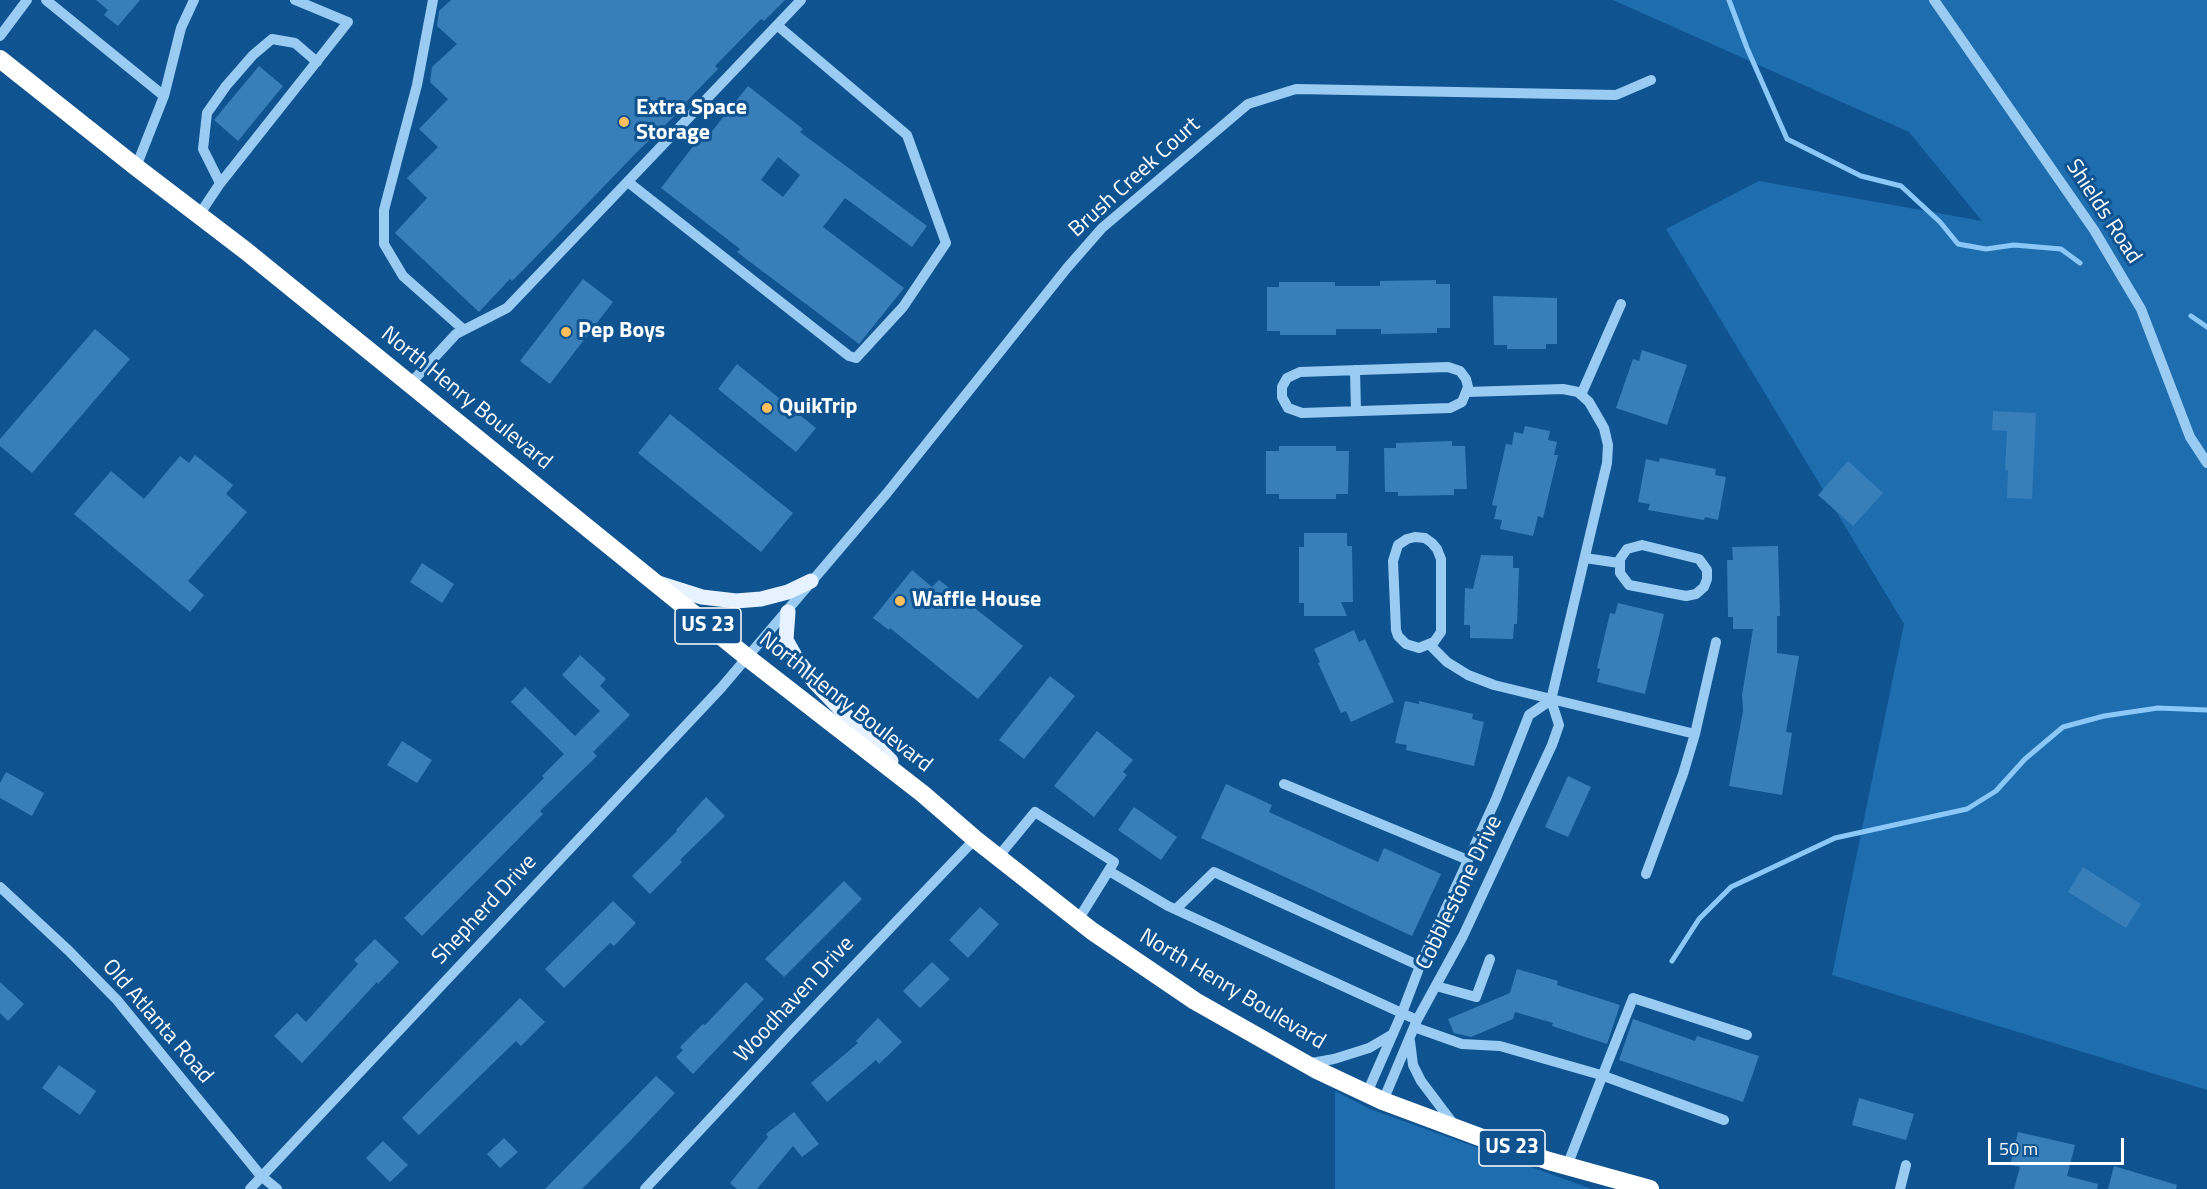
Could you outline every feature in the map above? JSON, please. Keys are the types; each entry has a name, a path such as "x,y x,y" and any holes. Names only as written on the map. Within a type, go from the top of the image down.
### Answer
{"highway":[{"name":"North Henry Boulevard","path":"0,59 246,251 748,658 923,794 975,839 1078,920 1195,1001 1305,1064 1376,1097 1567,1166 1650,1189"}],"main road":[{"path":"652,581 702,597 736,601 788,592 811,581"},
{"path":"788,612 786,640 796,658 815,683 923,794"}],"street":[{"path":"0,36 27,0"},
{"path":"46,0 164,96"},
{"path":"136,167 164,96 181,28 194,0"},
{"path":"199,216 220,183 348,22 295,0"},
{"path":"433,0 417,85 384,210 384,244 403,276 464,330"},
{"path":"410,384 456,334 507,308 801,0"},
{"name":"Shields Road","path":"1934,0 2094,230 2141,309 2190,436 2207,463"},
{"path":"628,183 849,356 856,358 903,307 946,243 906,135 778,26"},
{"path":"220,183 203,149 207,113 226,86 253,55 272,39 295,43 317,62"},
{"name":"Brush Creek Court","path":"748,658 887,493 1067,268 1102,228 1248,104 1296,89 1617,95 1651,80"},
{"path":"1467,392 1563,389 1573,390 1581,395 1621,304"},
{"path":"1450,367 1460,371 1464,376 1467,392 1462,402 1450,408 1296,413 1285,404 1282,394 1285,381 1296,373 1450,367"},
{"path":"1354,370 1356,411"},
{"name":"Cobblestone Drive","path":"1376,1097 1410,1038 1463,936 1552,745 1559,724 1551,700 1607,464 1607,437 1599,417 1581,395"},
{"path":"1415,537 1425,538 1432,543 1440,556 1442,626 1437,638 1430,645 1419,648 1408,645 1400,639 1395,628 1393,556 1400,543 1415,537"},
{"path":"1642,545 1695,556 1705,565 1707,579 1702,590 1691,596 1636,587 1623,579 1619,571 1619,563 1627,549 1642,545"},
{"path":"1585,558 1619,563"},
{"path":"1646,874 1683,774 1695,734 1716,642"},
{"path":"1430,645 1447,662 1468,675 1494,685 1695,734"},
{"name":"Shepherd Drive","path":"250,1189 748,658"},
{"name":"Cobblestone Drive","path":"1376,1097 1393,1034 1420,966 1496,799 1529,716 1551,700"},
{"path":"1284,784 1468,860"},
{"path":"998,857 1035,812 1114,862 1078,920"},
{"name":"Woodhaven Drive","path":"645,1189 975,839"},
{"path":"1109,871 1176,909 1402,1013 1416,1023 1462,1044 1500,1046 1601,1075 1724,1120"},
{"path":"1176,909 1214,872 1420,966"},
{"name":"Old Atlanta Road","path":"0,887 69,951 117,1000 261,1176 277,1189"},
{"path":"1436,986 1476,997 1490,959"},
{"path":"1567,1166 1633,998 1747,1035"},
{"path":"1305,1064 1334,1059 1369,1048 1393,1034"},
{"path":"1410,1038 1413,1065 1421,1081 1457,1128"},
{"path":"1900,1189 1906,1165"}],"shaded area":[{"path":"1613,0 2207,0 2207,1090 1832,975 1904,624 1666,229 1759,181 1982,221 1909,132"},
{"path":"1335,1091 1370,1109 1592,1189 1335,1189"}],"building":[{"path":"96,0 140,0 118,26 104,15 108,10"},
{"path":"451,0 785,0 764,21 761,19 715,66 718,69 686,102 688,103 479,312 395,233 427,198 407,178 438,147 419,129 448,99 430,82 432,67 457,44 437,26 439,11"},
{"path":"259,66 283,86 238,141 214,120"},
{"path":"748,86 803,129 800,132 927,226 912,247 845,198 823,227 904,288 859,344 737,252 740,249 661,188 704,132 709,135","holes":["778,157 800,175 783,197 761,180"]},
{"name":"Pep Boys","path":"583,279 613,302 550,384 520,361"},
{"path":"1436,280 1436,284 1450,284 1450,328 1437,328 1437,333 1381,334 1381,329 1336,329 1336,335 1280,335 1280,331 1267,331 1267,287 1279,287 1279,282 1335,282 1335,286 1380,286 1380,281"},
{"path":"1493,296 1557,298 1557,344 1546,344 1546,349 1507,349 1507,345 1494,345"},
{"path":"95,329 130,359 32,473 0,446 0,439"},
{"path":"1642,350 1687,365 1667,425 1616,408 1633,359 1639,361"},
{"name":"QuikTrip","path":"737,364 816,428 796,452 718,389"},
{"path":"1993,411 2036,413 2032,499 2007,498 2008,470 2005,470 2007,431 1992,430"},
{"name":"QuikTrip","path":"670,414 793,513 761,552 638,453"},
{"path":"1525,426 1550,431 1548,440 1557,442 1554,455 1558,455 1543,518 1538,516 1533,536 1500,529 1502,520 1494,519 1497,506 1492,505 1506,444 1512,445 1514,432 1523,434"},
{"path":"1452,441 1452,446 1465,446 1467,489 1454,489 1454,495 1398,496 1398,492 1385,492 1384,448 1396,448 1396,443"},
{"path":"1279,446 1336,446 1336,451 1349,451 1348,494 1336,494 1336,499 1279,499 1279,494 1266,494 1266,451 1279,451"},
{"path":"195,455 233,485 226,494 247,512 188,581 204,595 190,612 74,514 111,471 144,499 180,456 189,463"},
{"path":"1660,458 1716,469 1715,475 1726,477 1718,520 1705,517 1704,520 1648,510 1650,504 1638,502 1646,459 1659,462"},
{"path":"1848,461 1883,493 1853,526 1818,495"},
{"path":"1304,533 1347,533 1347,546 1352,546 1353,602 1341,602 1347,616 1304,616 1304,603 1299,603 1299,547 1304,547"},
{"path":"1778,546 1780,616 1777,616 1777,653 1799,656 1786,732 1792,733 1782,795 1729,786 1743,711 1742,695 1753,629 1733,629 1733,617 1728,617 1727,560 1733,560 1732,547"},
{"path":"1481,555 1513,556 1513,568 1519,568 1517,624 1514,624 1513,639 1470,638 1470,625 1464,625 1465,588 1473,589"},
{"path":"422,563 454,584 442,603 410,582"},
{"path":"912,570 932,587 939,580 1023,646 978,699 890,628 889,630 873,618"},
{"path":"1618,603 1664,614 1645,694 1597,682 1600,669 1597,668 1610,613 1615,614"},
{"path":"1354,630 1359,642 1365,639 1394,702 1351,722 1346,711 1341,713 1314,649"},
{"path":"580,655 606,679 600,686 630,715 593,752 597,756 540,811 543,814 422,936 404,918 544,778 542,776 564,754 511,702 525,687 575,736 600,711 562,675"},
{"path":"1050,676 1075,696 1024,759 999,740"},
{"path":"1405,701 1419,704 1419,701 1473,714 1472,719 1484,722 1474,766 1406,750 1407,745 1395,743"},
{"path":"1097,731 1133,760 1123,772 1127,775 1094,817 1054,786"},
{"path":"402,741 432,760 417,783 387,765"},
{"path":"6,772 44,793 32,816 0,798 0,783"},
{"path":"1568,776 1591,787 1568,837 1545,827"},
{"path":"1226,784 1272,805 1269,812 1378,862 1384,848 1441,874 1412,936 1201,838"},
{"path":"706,797 725,816 680,860 682,862 650,894 632,876 677,831"},
{"path":"1134,807 1177,837 1161,860 1118,830"},
{"path":"2083,867 2141,904 2126,928 2068,892"},
{"path":"844,881 862,899 784,977 765,959"},
{"path":"613,901 636,923 614,946 610,943 564,988 545,969"},
{"path":"980,907 999,924 968,958 949,940"},
{"path":"375,939 399,962 378,984 377,982 302,1063 274,1036 297,1013 306,1022 358,964 354,960"},
{"path":"932,962 950,979 920,1008 903,991"},
{"path":"1517,969 1558,981 1557,985 1620,1005 1607,1044 1552,1026 1553,1023 1515,1012 1513,1019 1471,1037 1454,1033 1448,1019 1510,993"},
{"path":"0,982 24,1004 8,1021 0,1013"},
{"path":"746,982 764,999 693,1074 676,1057 683,1050 680,1047 703,1024 705,1025"},
{"path":"520,998 545,1022 521,1046 516,1041 419,1135 402,1118"},
{"path":"878,1018 902,1042 879,1064 876,1060 827,1102 811,1083 858,1043 856,1041"},
{"path":"1633,1019 1695,1041 1697,1036 1759,1056 1743,1102 1619,1060"},
{"path":"59,1065 96,1091 80,1115 42,1088"},
{"path":"656,1076 675,1093 629,1142 582,1189 545,1189"},
{"path":"1859,1098 1914,1114 1906,1140 1852,1125"},
{"path":"794,1112 819,1144 802,1157 793,1146 757,1189 737,1189 730,1183 768,1137 766,1134"},
{"path":"2018,1132 2075,1145 2067,1176 2098,1184 2097,1189 2014,1189 2020,1167 2010,1165"},
{"path":"504,1138 518,1152 500,1168 487,1154"},
{"path":"383,1141 408,1165 390,1182 366,1158"},
{"path":"2114,1166 2177,1185 2176,1189 2108,1189"}],"waterway":[{"path":"1729,0 1747,48 1787,139 1861,176 1901,186 1940,222 1958,244 1986,249 2014,245 2061,249 2080,263"},
{"path":"2191,316 2207,327"},
{"path":"1672,961 1699,919 1731,887 1835,838 1967,809 1996,791 2025,759 2063,727 2104,716 2158,708 2207,710"}],"place":[{"name":"Extra Space Storage","path":"624,122"},
{"name":"Pep Boys","path":"566,332"},
{"name":"QuikTrip","path":"767,408"},
{"name":"Waffle House","path":"900,601"}]}
